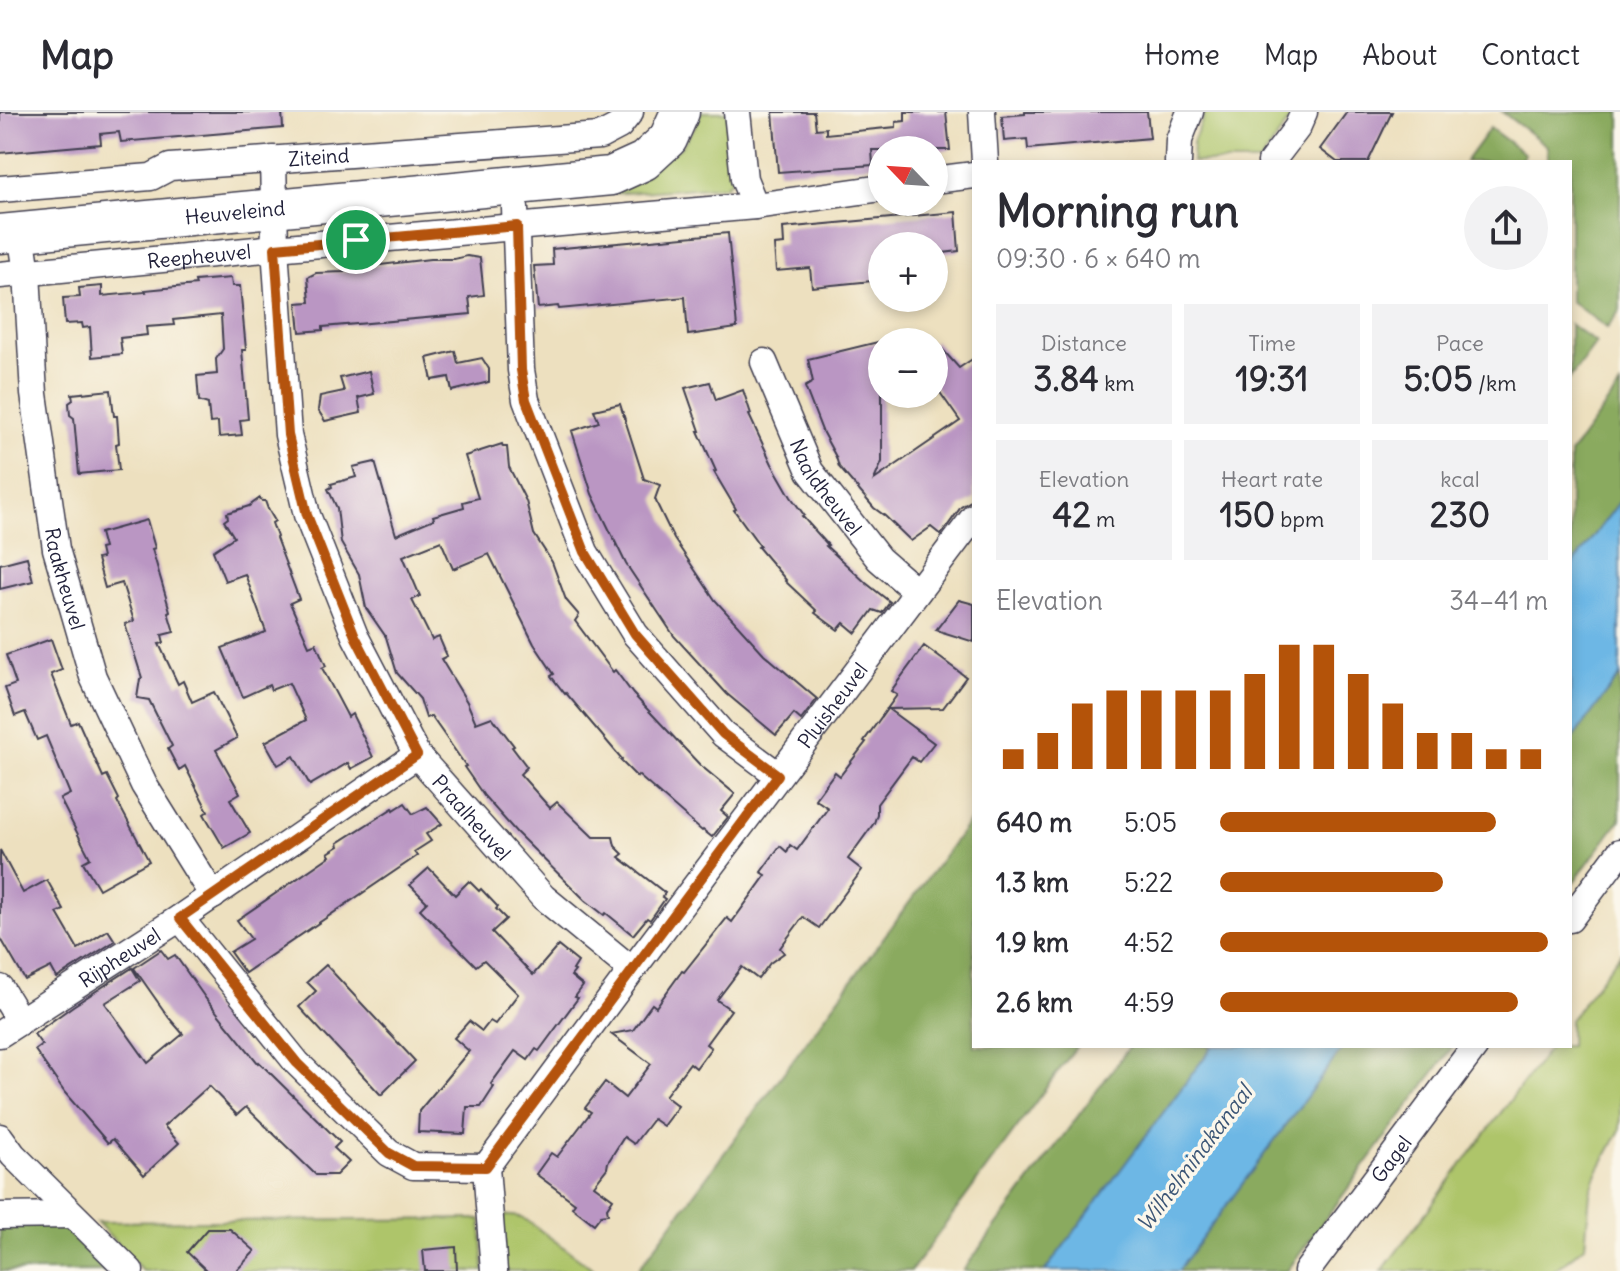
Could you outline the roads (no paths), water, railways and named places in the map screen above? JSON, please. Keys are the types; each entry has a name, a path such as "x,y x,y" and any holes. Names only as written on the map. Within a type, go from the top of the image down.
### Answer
{"street":[{"name":"Ziteind","path":"0,189 151,177 170,167 600,136 619,126 630,112"},
{"name":"Heuveleind","path":"11,233 611,176 652,154 668,139 680,112"},
{"path":"737,112 744,179 755,206"},
{"path":"982,112 985,160"},
{"path":"1178,160 1179,140 1190,112"},
{"path":"1273,160 1297,128 1304,112"},
{"name":"Praalheuvel","path":"273,159 275,248 288,435 307,515 355,636 417,755 543,897 632,970"},
{"path":"948,178 972,175"},
{"path":"513,184 521,370 526,400 585,552 635,634 723,734 778,775"},
{"name":"Reepheuvel","path":"0,275 755,206 868,190"},
{"name":"Raakheuvel","path":"11,233 27,273 34,394 56,549 93,677 144,785 213,896"},
{"name":"Naaldheuvel","path":"764,362 810,471 879,559 917,592"},
{"name":"Pluisheuvel","path":"632,970 972,520"},
{"name":"Rijpheuvel","path":"0,988 10,1027 213,896 417,755"},
{"path":"1572,916 1620,852"},
{"path":"180,918 297,1063 389,1153 413,1166 486,1167"},
{"path":"494,1271 486,1167 632,970"},
{"name":"Gagel","path":"1307,1271 1474,1048"},
{"path":"6,1146 130,1271"},
{"path":"0,1216 72,1215"}],"water":[{"path":"1620,501 1620,675 1572,739 1572,565"},
{"name":"Wilhelminakanaal","path":"1212,1048 1343,1048 1178,1271 1045,1271"}]}
